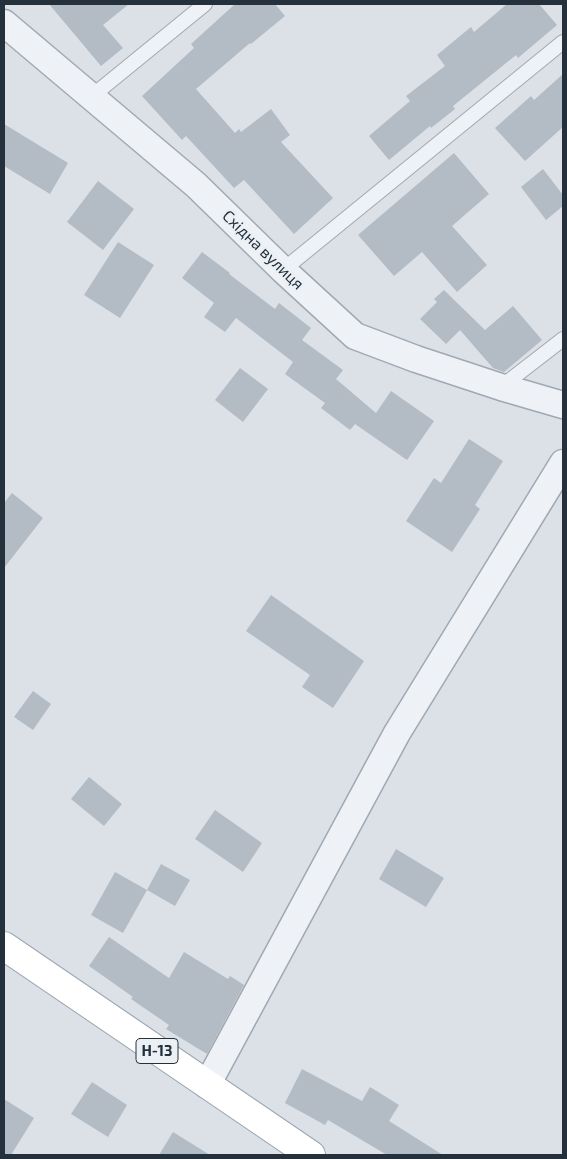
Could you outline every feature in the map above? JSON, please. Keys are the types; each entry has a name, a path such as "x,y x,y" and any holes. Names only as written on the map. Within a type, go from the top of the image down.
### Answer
{"main road":[{"name":"Н-13","path":"4,946 311,1155"}],"street":[{"name":"Східна вулиця","path":"4,23 196,186 355,336 501,387 563,405"},
{"path":"207,1085 396,733 563,463"}],"lane":[{"path":"91,97 204,4"},
{"path":"283,270 563,42"},
{"path":"501,387 563,339"}],"building":[{"path":"49,4 129,4 103,25 123,48 101,66"},
{"path":"235,4 275,4 285,16 196,89 235,133 239,129 241,132 271,109 290,135 281,142 333,198 294,234 244,180 234,188 186,136 182,140 142,96 194,48 191,44"},
{"path":"507,4 539,4 557,25 518,58 516,55 453,106 455,109 431,128 430,126 389,160 369,136 410,101 406,96 445,66 437,55 471,27 474,32"},
{"path":"563,74 563,127 525,161 495,128 531,96 534,100"},
{"path":"4,124 68,163 50,194 4,166"},
{"path":"454,153 489,194 452,226 487,265 457,292 422,252 394,276 358,235"},
{"path":"543,169 563,195 563,206 546,220 521,187"},
{"path":"98,181 134,209 103,250 67,222"},
{"path":"118,242 154,265 120,318 84,295"},
{"path":"202,252 275,309 279,303 311,328 302,340 343,370 336,379 376,413 391,391 434,421 407,460 355,424 350,430 321,408 325,403 285,374 293,362 236,318 225,332 204,317 214,303 182,278"},
{"path":"444,290 485,330 513,306 542,340 504,372 493,368 460,330 446,344 420,319 437,302 434,299"},
{"path":"240,368 268,389 243,422 215,400"},
{"path":"469,439 503,461 475,505 480,509 452,552 406,521 434,478 441,483"},
{"path":"12,493 43,518 4,568 4,503"},
{"path":"271,595 364,661 333,708 302,687 310,675 246,631"},
{"path":"33,691 51,704 33,730 14,717"},
{"path":"89,777 122,804 104,826 71,799"},
{"path":"215,810 262,843 243,872 195,839"},
{"path":"396,849 444,878 426,907 379,879"},
{"path":"161,864 190,880 175,906 147,890"},
{"path":"115,872 147,890 123,933 91,915"},
{"path":"109,937 169,978 184,952 228,979 230,976 244,985 207,1054 166,1029 169,1025 131,999 133,997 89,966"},
{"path":"302,1069 362,1101 370,1087 399,1105 389,1121 443,1155 387,1155 328,1120 325,1125 285,1103"},
{"path":"92,1082 127,1105 108,1137 71,1114"},
{"path":"4,1099 34,1118 11,1155 4,1155"},
{"path":"173,1132 210,1155 159,1155"}]}
